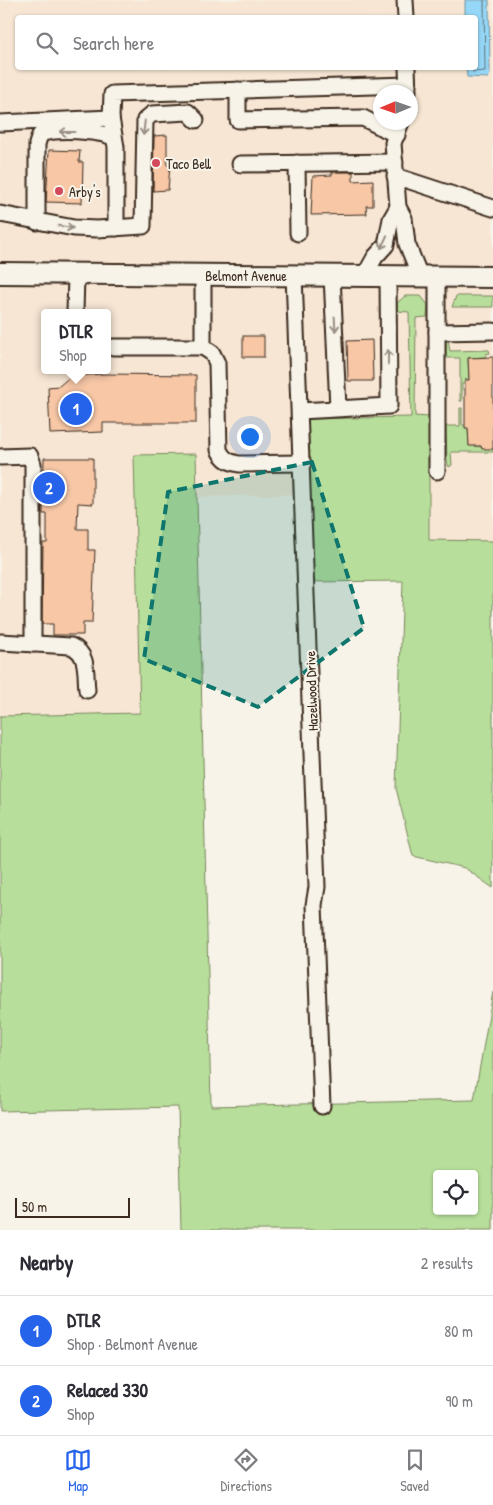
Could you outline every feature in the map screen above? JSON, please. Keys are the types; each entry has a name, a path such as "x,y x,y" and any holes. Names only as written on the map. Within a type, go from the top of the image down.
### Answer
{"main road":[{"name":"Belmont Avenue","path":"0,273 76,275 493,276"}],"street":[{"path":"405,0 406,15"},
{"path":"407,70 408,85"},
{"path":"116,228 116,148 111,118 112,94 238,90 373,89"},
{"path":"238,90 238,120 363,118 373,121"},
{"path":"0,214 74,228 143,226 145,120 152,114 188,112 196,120"},
{"path":"0,123 111,118"},
{"path":"399,130 393,143 398,207 404,218 407,244 428,276 437,332 438,471"},
{"path":"37,222 37,144 40,136 48,132 91,132 102,133 114,138"},
{"path":"297,163 298,233"},
{"path":"240,164 297,163 395,169 493,208"},
{"path":"366,275 374,257 386,244 391,219 398,207"},
{"path":"75,309 76,275"},
{"path":"203,347 204,275"},
{"name":"Hazelwood Drive","path":"294,275 317,887 314,905 322,1106"},
{"path":"332,275 338,408"},
{"path":"300,411 389,406 388,275"},
{"path":"437,332 493,331"},
{"path":"113,347 203,347 212,353 217,363 219,450 223,458 239,464 302,463"},
{"path":"0,457 30,456 33,464 33,644"},
{"path":"0,642 71,646 79,650 84,656 87,690"}],"highlighted area":[{"path":"312,462 364,628 258,707 144,659 168,492"}],"shaded area":[{"path":"0,0 493,0 493,579 304,494 197,497 196,454 134,455 140,713 0,716"}],"green space":[{"path":"405,296 421,296 428,305 427,317 416,318 415,416 429,417 429,540 493,541 493,888 465,868 413,856 396,788 403,581 307,582 306,419 411,417 409,312 397,311 397,303"},
{"path":"456,296 493,296 493,307 452,307"},
{"path":"448,339 450,351 489,350 490,353 486,354 485,357 468,358 469,380 462,384 462,401 460,401 460,358 446,358 446,340"},
{"path":"460,408 462,408 462,424 468,428 469,445 493,449 493,452 451,452 452,465 449,467 447,461 446,428 447,426 460,426"},
{"path":"196,454 211,1106 474,1100 493,992 493,1230 181,1230 178,1107 0,1111 0,716 140,713 134,455"}],"water":[{"path":"465,0 489,0 490,74 488,78 467,77 466,70 478,70 478,15 465,15"}],"building":[{"name":"Taco Bell","path":"167,135 167,165 170,166 168,190 153,191 154,136"},
{"path":"49,150 80,151 79,162 83,162 82,203 46,202"},
{"path":"332,172 353,172 353,181 373,180 373,206 366,206 367,214 311,215 313,176 332,175"},
{"path":"243,336 264,336 264,357 243,357"},
{"path":"372,340 373,381 348,381 347,341"},
{"path":"493,357 493,449 482,449 481,446 469,446 468,428 465,428 465,380 469,380 468,358"},
{"path":"103,374 196,375 196,423 103,423 103,432 50,434 48,387 59,386 71,376"},
{"path":"44,458 93,458 93,504 78,503 77,529 88,529 88,550 95,550 92,623 83,623 83,635 53,635 53,624 42,624 43,543 47,543 47,514 43,514"}],"place":[{"name":"Taco Bell","path":"156,163"},
{"name":"Arby's","path":"59,191"},
{"name":"DTLR","path":"76,409"},
{"name":"Relaced 330","path":"49,488"}]}
